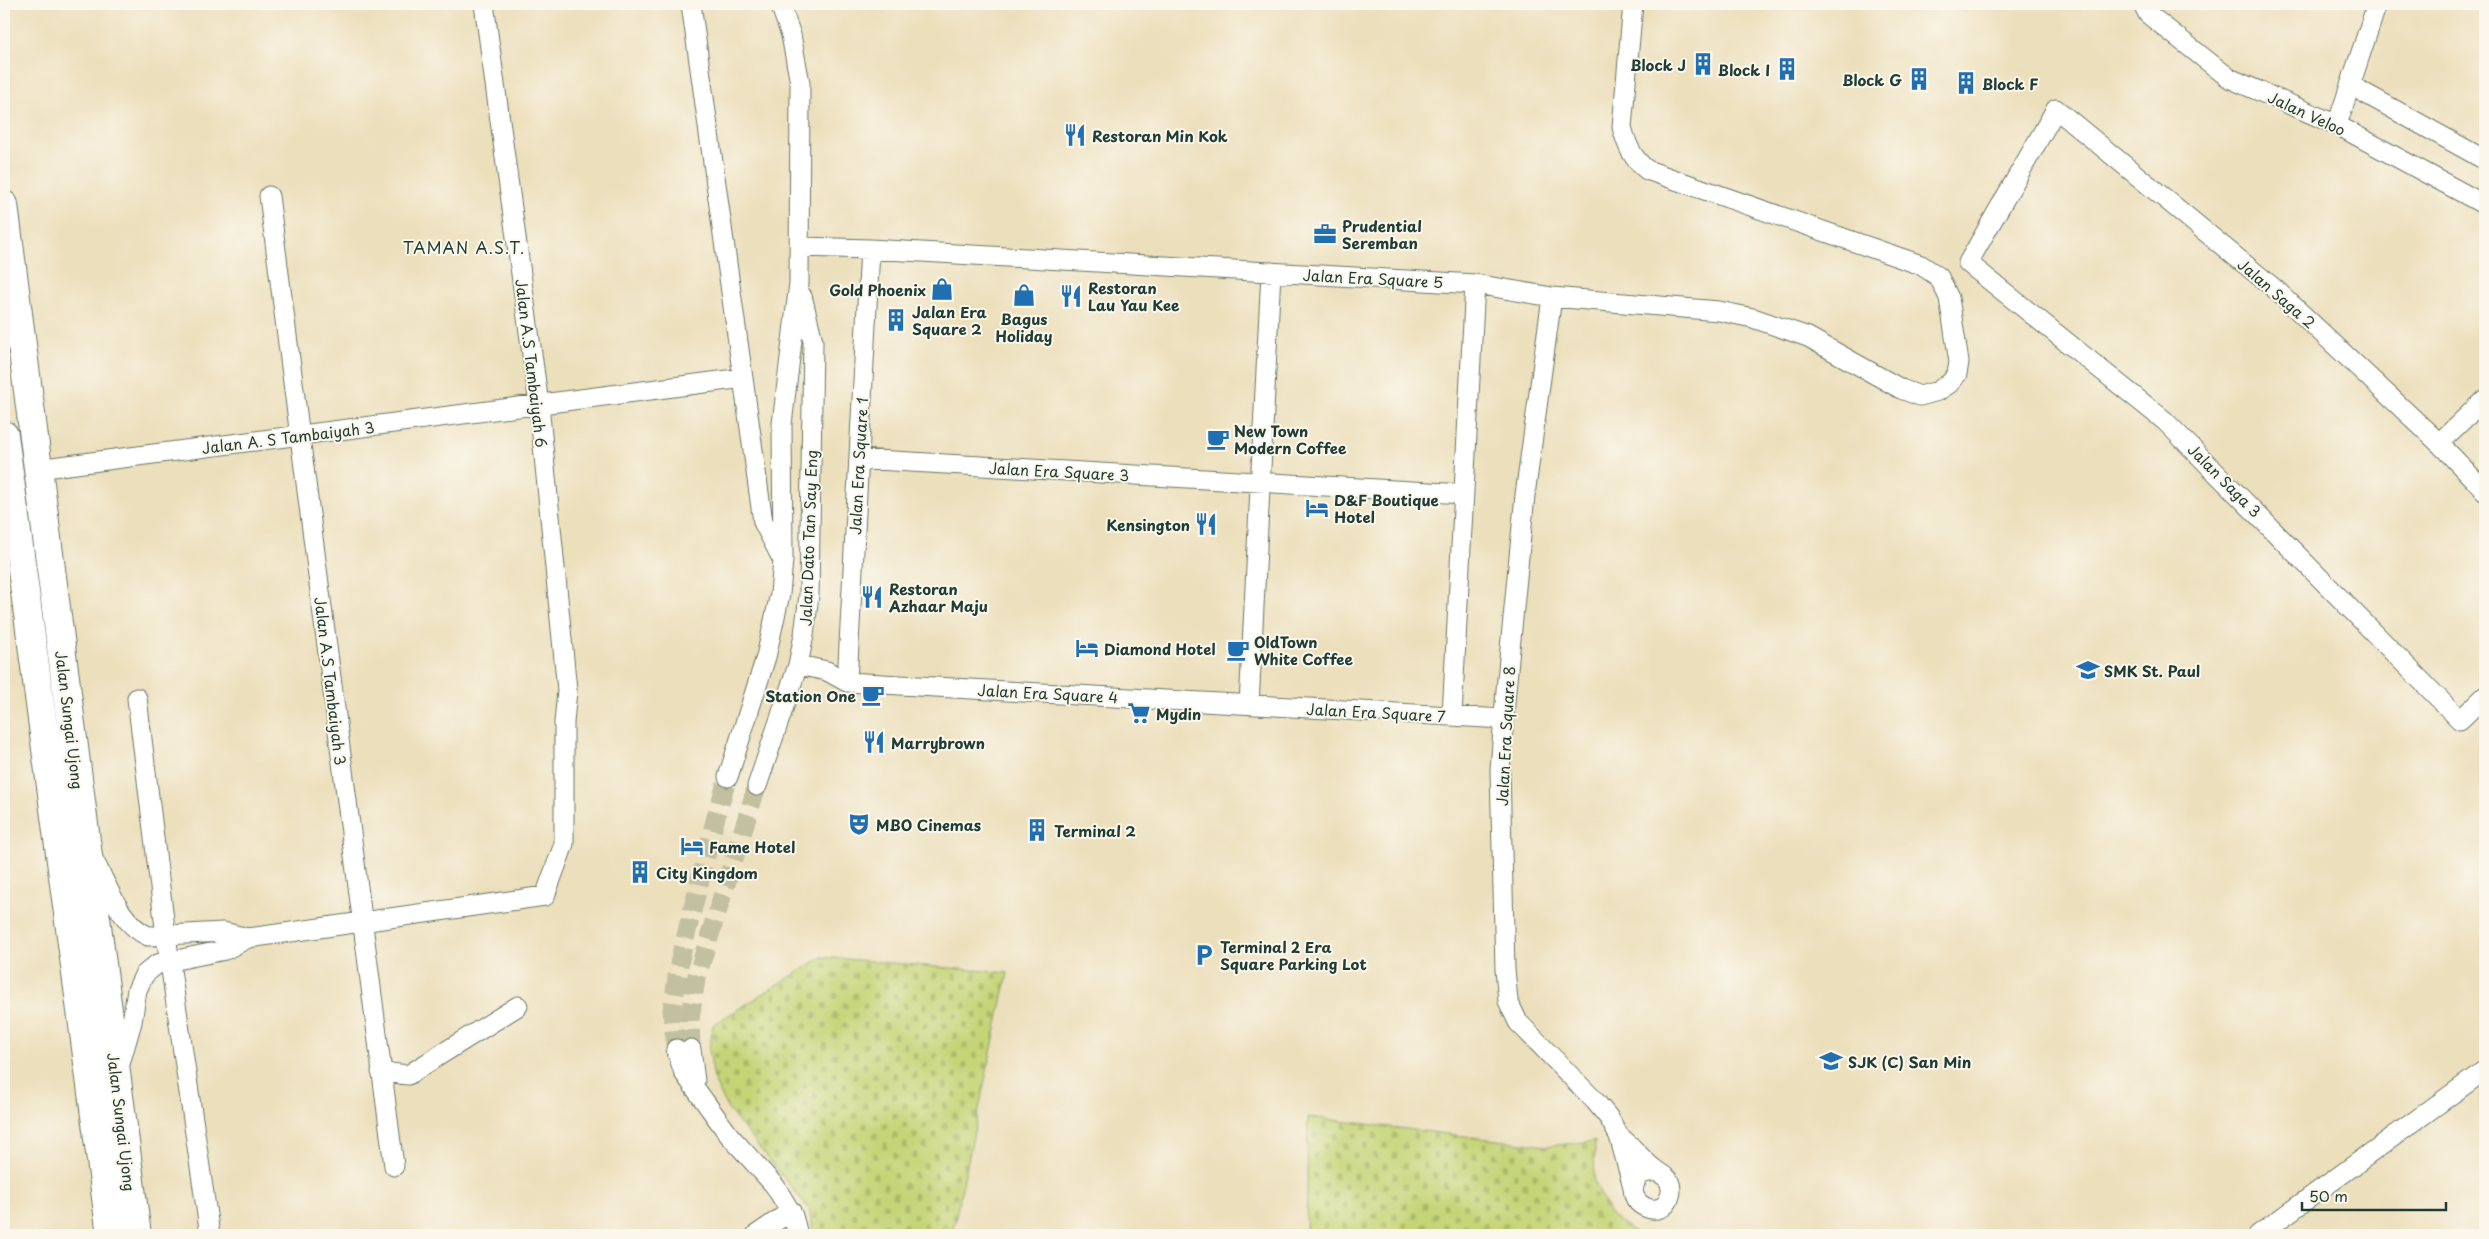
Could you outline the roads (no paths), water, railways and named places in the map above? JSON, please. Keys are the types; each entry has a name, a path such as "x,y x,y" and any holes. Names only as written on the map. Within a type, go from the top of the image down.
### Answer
{"highway":[{"name":"Jalan Sungai Ujong","path":"4,205 137,1235"},
{"name":"Jalan Sungai Ujong","path":"4,435 111,1235"}],"street":[{"name":"Jalan A.S Tambaiyah 6","path":"362,922 545,896 564,844 564,722 566,690 539,405 484,4"},
{"path":"691,4 763,522 783,560"},
{"name":"Jalan Dato Tan Say Eng","path":"728,777 766,657 780,594 783,560 782,424 799,283 800,83 792,35 780,4"},
{"name":"Jalan Era Square 5","path":"1271,272 1474,284 1552,297 1719,311 1753,318 1808,337 1901,389 1920,396 1938,391 1950,383 1958,374 1959,362 1950,298 1939,277 1921,265 1647,170 1635,160 1626,142 1622,127 1633,4"},
{"name":"Jalan Veloo","path":"2143,4 2148,14 2229,78 2336,126 2485,205"},
{"path":"2336,126 2377,4"},
{"path":"2350,85 2485,160"},
{"name":"Jalan Saga 3","path":"2056,109 1968,263 2165,421 2460,720 2485,696"},
{"name":"Jalan Saga 2","path":"2056,109 2275,289 2439,443 2485,491"},
{"name":"Jalan A.S Tambaiyah 3","path":"269,196 394,1166"},
{"path":"800,248 870,249 1271,272 1249,705"},
{"name":"Jalan Era Square 1","path":"847,682 870,249"},
{"name":"Jalan Dato Tan Say Eng","path":"757,786 798,665 804,635 808,595 813,341 799,283"},
{"path":"1452,716 1474,284"},
{"name":"Jalan Era Square 8","path":"1552,297 1525,495 1500,770 1505,969 1508,1001 1518,1022 1595,1100 1619,1136 1657,1172 1665,1176 1671,1188 1669,1199 1661,1208 1649,1209 1638,1204 1633,1193 1619,1136"},
{"name":"Jalan A. S Tambaiyah 3","path":"37,469 743,378"},
{"path":"2439,443 2485,399"},
{"name":"Jalan Era Square 3","path":"858,459 1464,494"},
{"path":"798,665 827,671 847,682"},
{"name":"Jalan Era Square 4","path":"847,682 1249,705"},
{"path":"137,698 166,936 210,1235"},
{"name":"Jalan Era Square 7","path":"1249,705 1504,719"},
{"path":"86,847 126,920 137,931 148,936 222,932 248,938"},
{"path":"116,1078 132,1022 137,990 144,974 157,964 225,950 248,938 362,922"},
{"path":"382,1072 408,1075 518,1006"},
{"path":"683,1049 684,1074 729,1134 775,1186 790,1211 798,1235"},
{"path":"2258,1235 2485,1070"},
{"path":"1633,1187 1639,1176 1651,1171 1657,1172"},
{"path":"756,1235 790,1211"}],"tunnel":[{"path":"676,1049 672,1010 680,959 715,820 728,777"},
{"path":"691,1049 690,1019 696,979 757,786"}],"place":[{"name":"Block J","path":"1703,64"},
{"name":"Block I","path":"1787,69"},
{"name":"Block G","path":"1919,79"},
{"name":"Block F","path":"1966,83"},
{"name":"Restoran Min Kok","path":"1075,135"},
{"name":"Prudential Seremban","path":"1325,234"},
{"name":"Gold Phoenix","path":"942,289"},
{"name":"Bagus Holiday","path":"1024,295"},
{"name":"Restoran Lau Yau Kee","path":"1071,296"},
{"name":"Jalan Era Square 2","path":"896,320"},
{"name":"New Town Modern Coffee","path":"1218,439"},
{"name":"D&F Boutique Hotel","path":"1317,508"},
{"name":"Kensington","path":"1206,524"},
{"name":"Restoran Azhaar Maju","path":"872,597"},
{"name":"Diamond Hotel","path":"1087,648"},
{"name":"OldTown White Coffee","path":"1238,650"},
{"name":"SMK St. Paul","path":"2088,670"},
{"name":"Station One","path":"873,695"},
{"name":"Mydin","path":"1139,713"},
{"name":"Marrybrown","path":"874,742"},
{"name":"MBO Cinemas","path":"859,824"},
{"name":"Terminal 2","path":"1037,830"},
{"name":"Fame Hotel","path":"692,846"},
{"name":"City Kingdom","path":"640,872"},
{"name":"Terminal 2 Era Square Parking Lot","path":"1204,955"},
{"name":"SJK (C) San Min","path":"1831,1061"}],"district":[{"name":"TAMAN A.S.T.","path":"464,247"}]}
